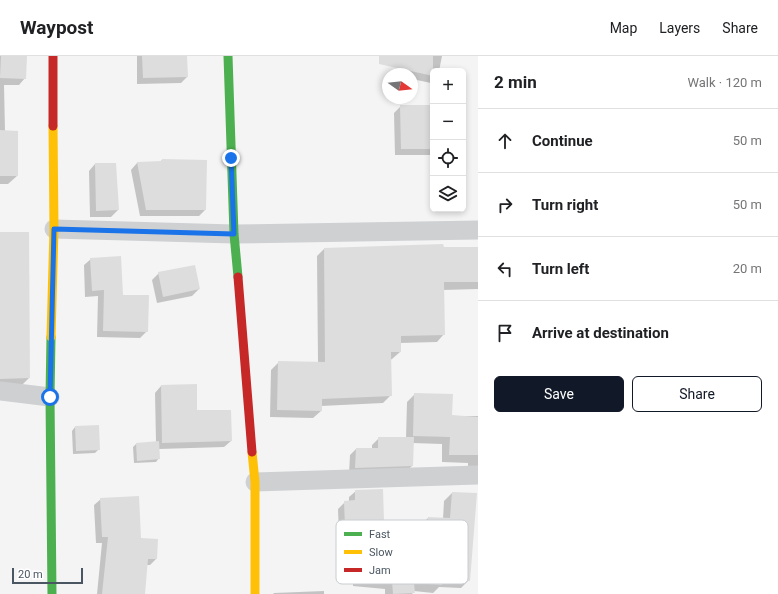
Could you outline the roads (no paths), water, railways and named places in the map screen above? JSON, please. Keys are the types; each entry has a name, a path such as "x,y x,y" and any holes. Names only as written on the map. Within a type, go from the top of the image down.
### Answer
{"street":[{"path":"52,594 50,397 54,229 53,56"},
{"path":"228,56 234,234 255,482 255,594"},
{"path":"54,229 234,234 478,230"},
{"path":"0,392 50,397"},
{"path":"255,482 478,475"}]}
